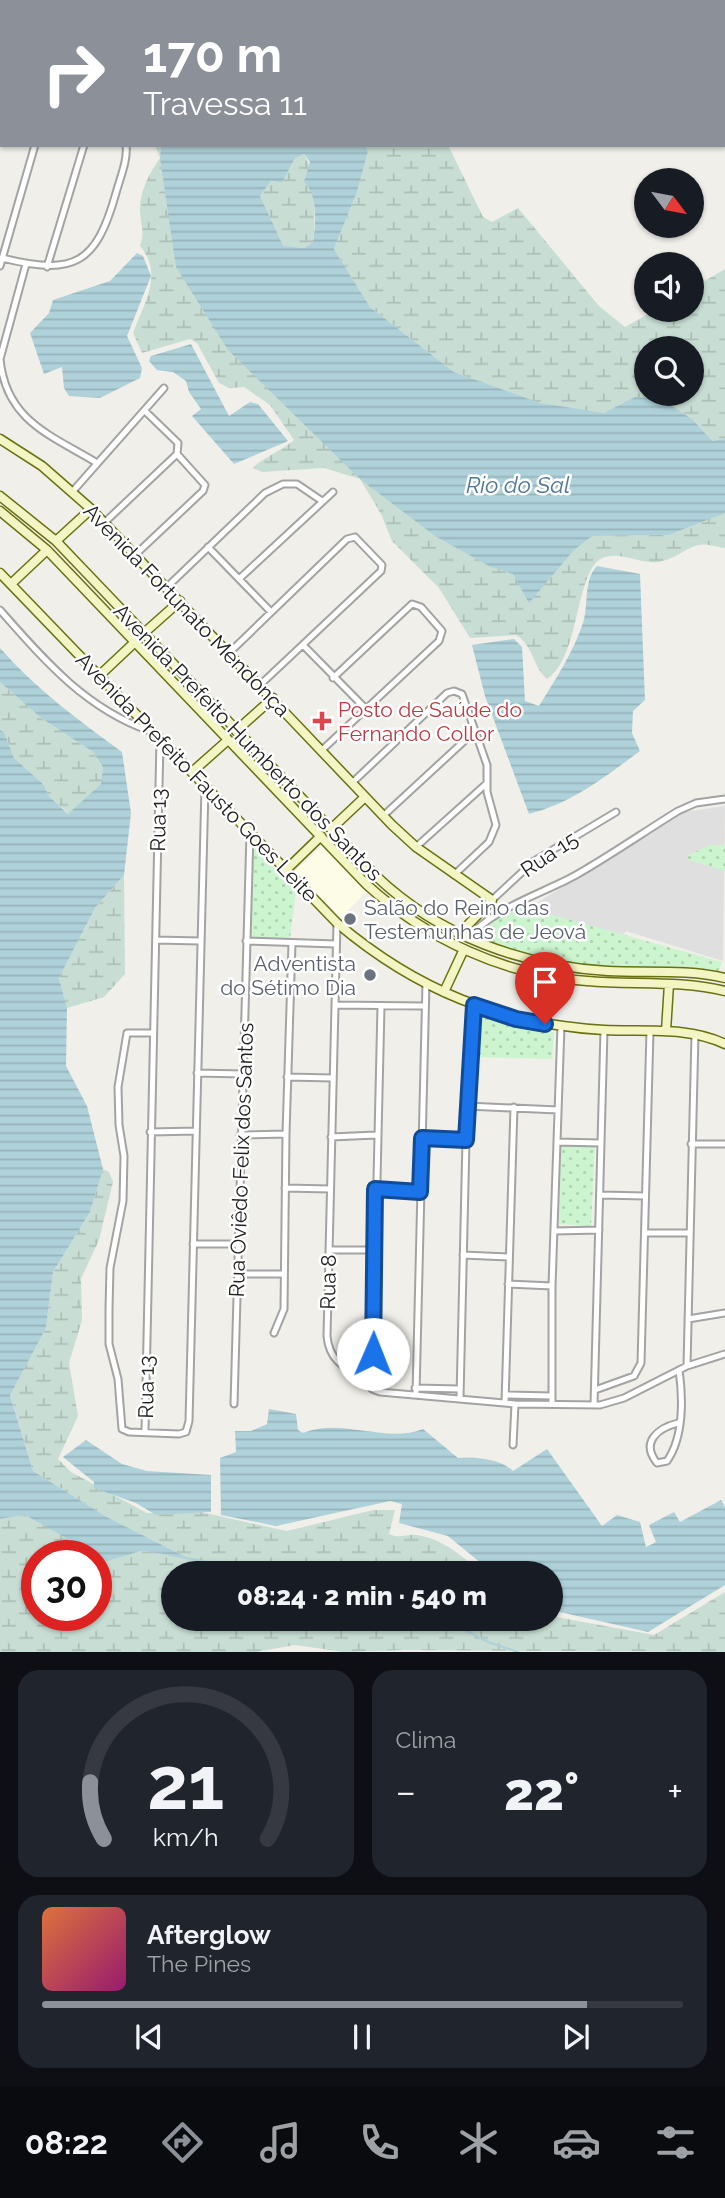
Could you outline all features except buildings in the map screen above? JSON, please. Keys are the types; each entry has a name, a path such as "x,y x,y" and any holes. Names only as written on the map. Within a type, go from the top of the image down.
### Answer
{"street":[{"path":"0,266 34,147"},
{"path":"47,267 83,147"},
{"path":"2,258 47,267 72,260 97,245 110,213 126,156 126,147"},
{"path":"26,264 0,359 4,376 20,414 97,463"},
{"path":"73,491 164,388"},
{"path":"104,523 177,454 178,443 145,411"},
{"name":"Avenida Fortunato Mendonça","path":"0,439 73,491 383,816 416,847 492,900"},
{"path":"135,555 205,488 203,481 177,454"},
{"path":"166,588 276,486 297,484 322,502"},
{"path":"239,579 333,492"},
{"name":"Avenida Prefeito Humberto dos Santos","path":"0,496 56,541 389,888 459,934 508,953 562,966 694,973 725,978"},
{"path":"56,541 91,509"},
{"name":"Avenida Prefeito Humberto dos Santos","path":"0,510 47,550 379,896 409,919 464,949 544,976 584,981 669,984 725,991"},
{"path":"229,653 345,541 356,537 379,562 381,571 260,685"},
{"path":"208,547 271,612"},
{"path":"12,583 47,550"},
{"name":"Avenida Prefeito Fausto Goes Leite","path":"0,573 337,923 385,961 444,992 516,1019 604,1030 695,1034 725,1044"},
{"path":"144,634 180,601"},
{"path":"322,750 442,638 442,631 421,607 409,606 333,678"},
{"path":"0,610 54,669 87,699 116,718 153,732"},
{"path":"100,675 135,642"},
{"path":"303,645 366,709"},
{"path":"353,782 450,691 464,696 487,765 486,784 496,825 489,842 454,875"},
{"path":"236,731 273,698"},
{"path":"383,816 474,732"},
{"name":"Rua 13","path":"160,740 145,1431 179,1434 188,1429 205,787"},
{"path":"192,772 228,740"},
{"path":"416,847 486,784"},
{"path":"331,829 365,797"},
{"path":"469,939 477,928 494,916 569,879 678,811 696,803 725,799"},
{"name":"Rua 15","path":"459,934 534,861 616,811"},
{"name":"Rua Oviêdo Felix dos Santos","path":"234,1404 250,832"},
{"path":"286,870 321,836"},
{"path":"379,896 389,888"},
{"name":"Rua 8","path":"337,923 328,1350 343,1366 365,1375"},
{"path":"156,940 200,941"},
{"path":"246,941 336,944"},
{"path":"274,1334 284,1309 292,943"},
{"path":"444,992 464,949"},
{"path":"416,1391 425,983"},
{"path":"666,1031 669,984"},
{"path":"335,1005 424,1006"},
{"path":"460,1398 467,1106 474,1005"},
{"path":"381,1006 373,1250 373,1354 365,1375 376,1392 460,1389"},
{"path":"552,1404 552,1286 561,1026"},
{"path":"594,1405 604,1030"},
{"path":"595,1390 634,1376 640,1367 650,1031"},
{"path":"145,1431 125,1432 120,1425 118,1384 109,1344 109,1309 111,1259 123,1200 124,1156 118,1125 118,1087 125,1038 129,1032 153,1033"},
{"path":"687,1366 695,1034"},
{"path":"197,1073 243,1074"},
{"path":"288,1077 333,1078"},
{"path":"467,1106 558,1110"},
{"path":"505,1403 514,1107"},
{"path":"150,1132 196,1131"},
{"path":"240,1135 286,1134"},
{"path":"331,1137 376,1135"},
{"path":"422,1138 466,1140"},
{"path":"557,1142 600,1143"},
{"path":"691,1144 725,1144"},
{"path":"285,1188 330,1189"},
{"path":"375,1189 420,1192"},
{"path":"600,1195 645,1196"},
{"path":"555,1231 599,1230"},
{"path":"645,1233 689,1233"},
{"path":"193,1244 239,1244"},
{"path":"329,1251 373,1250"},
{"path":"463,1255 508,1256"},
{"path":"238,1274 283,1274"},
{"path":"508,1284 552,1286"},
{"path":"688,1320 725,1313"},
{"path":"416,1391 515,1404 594,1405 616,1401 687,1366 725,1354"},
{"path":"678,1423 661,1428 653,1436 650,1446 657,1463 663,1464 670,1457 678,1423 681,1401 679,1370"},
{"path":"505,1395 552,1396"},
{"path":"513,1446 515,1404"}],"shaded area":[{"path":"725,806 723,961 626,931 623,935 527,909 684,812"},
{"path":"322,846 366,892 341,918 295,871"}],"green space":[{"path":"367,147 449,147 483,217 492,222 518,208 599,306 625,327 634,322 704,322 704,281 725,269 725,548 701,545 658,562 611,556 595,564 582,593 566,652 558,668 547,679 526,645 516,635 470,638 439,588 392,541 381,514 360,479 510,393 454,372 370,307 334,249 357,192 368,152"},
{"path":"304,154 313,184 313,242 304,248 282,246 260,196 271,181 282,183 295,158"},
{"path":"160,158 333,450 360,479 324,468 262,472 253,468 294,440 270,405 244,387 229,388 219,383 197,343 190,339 142,353 133,333 150,289 151,267 140,246 140,205 146,183"},
{"path":"0,682 41,718 93,752 103,767 102,784 69,814 50,797 42,783 14,758 4,732 0,730"},
{"path":"710,845 725,845 725,871 688,860 688,855"},
{"path":"253,846 296,891 290,939 250,939"},
{"path":"124,875 125,974 104,997 67,1008 59,978 95,908"},
{"path":"520,906 722,962 718,973 554,962 493,945 468,930"},
{"path":"478,1014 554,1032 552,1059 474,1057"},
{"path":"561,1146 595,1147 591,1226 557,1224"},
{"path":"103,1169 109,1172 113,1182 99,1240 81,1279 82,1320 69,1363 78,1416 58,1459 71,1472 147,1513 196,1511 287,1531 373,1510 395,1510 389,1534 416,1535 435,1540 467,1561 161,1561 161,1631 563,1631 563,1618 654,1635 725,1592 725,1652 344,1652 295,1645 256,1652 0,1652 0,1519 25,1515 71,1540 21,1540 21,1631 112,1631 112,1559 141,1551 184,1556 107,1517 33,1471 10,1394 46,1328 53,1272 90,1212"}],"water":[{"name":"Rio do Sal","path":"161,147 367,147 368,152 357,192 334,249 370,307 454,372 540,403 604,413 634,398 634,406 672,406 693,420 712,441 725,439 725,513 668,535 592,536 574,550 529,603 513,574 491,567 435,536 360,479 228,350 176,267 160,158","holes":["304,154 310,162 304,182 309,187 314,202 313,242 304,248 283,246 260,196 271,181 282,183 295,158"]},
{"path":"137,253 143,256 151,276 127,336 142,368 140,378 100,398 69,396 64,388 62,367 44,374 30,333 49,313 53,300 110,281"},
{"path":"191,344 229,416 250,402 258,404 288,441 234,464 192,416 201,409 189,392 186,381 173,372 157,370 149,361 151,356"},
{"path":"597,566 640,574 645,700 633,711 632,733 640,751 574,796 529,814 485,696 472,645 514,639 522,647 525,701 539,706 579,634 585,616 588,585"},
{"path":"0,648 43,690 122,752 131,813 124,875 95,908 59,978 67,1008 66,1066 87,1106 103,1169 90,1212 53,1272 46,1328 10,1395 33,1471 107,1517 186,1557 141,1551 112,1560 112,1540 70,1540 25,1515 0,1519 0,730 4,732 14,758 42,783 50,797 68,814 101,784 103,767 93,752 41,718 0,682"},
{"path":"269,1409 296,1414 298,1430 303,1433 333,1428 394,1434 423,1429 458,1458 494,1461 513,1471 547,1449 602,1526 617,1515 640,1522 646,1547 656,1542 649,1525 674,1512 680,1522 721,1500 725,1507 725,1585 648,1632 563,1613 563,1561 478,1561 448,1536 399,1523 402,1504 390,1501 276,1526 221,1515 220,1458 236,1452 235,1431 251,1431 267,1424"},
{"path":"86,1440 122,1464 147,1471 211,1475 211,1512 156,1515 136,1503 94,1488 94,1482 63,1457"}],"waterway":[{"path":"170,1555 202,1561"},
{"path":"467,1631 488,1642 518,1652"}],"place":[{"name":"Posto de Saúde do Fernando Collor","path":"322,721"},
{"name":"Salão do Reino das Testemunhas de Jeová","path":"350,919"},
{"name":"Adventista do Sétimo Dia","path":"370,975"}],"route":[{"path":"373,1354 375,1189 420,1192 422,1138 466,1140 474,1005 516,1019 545,1024"}]}
